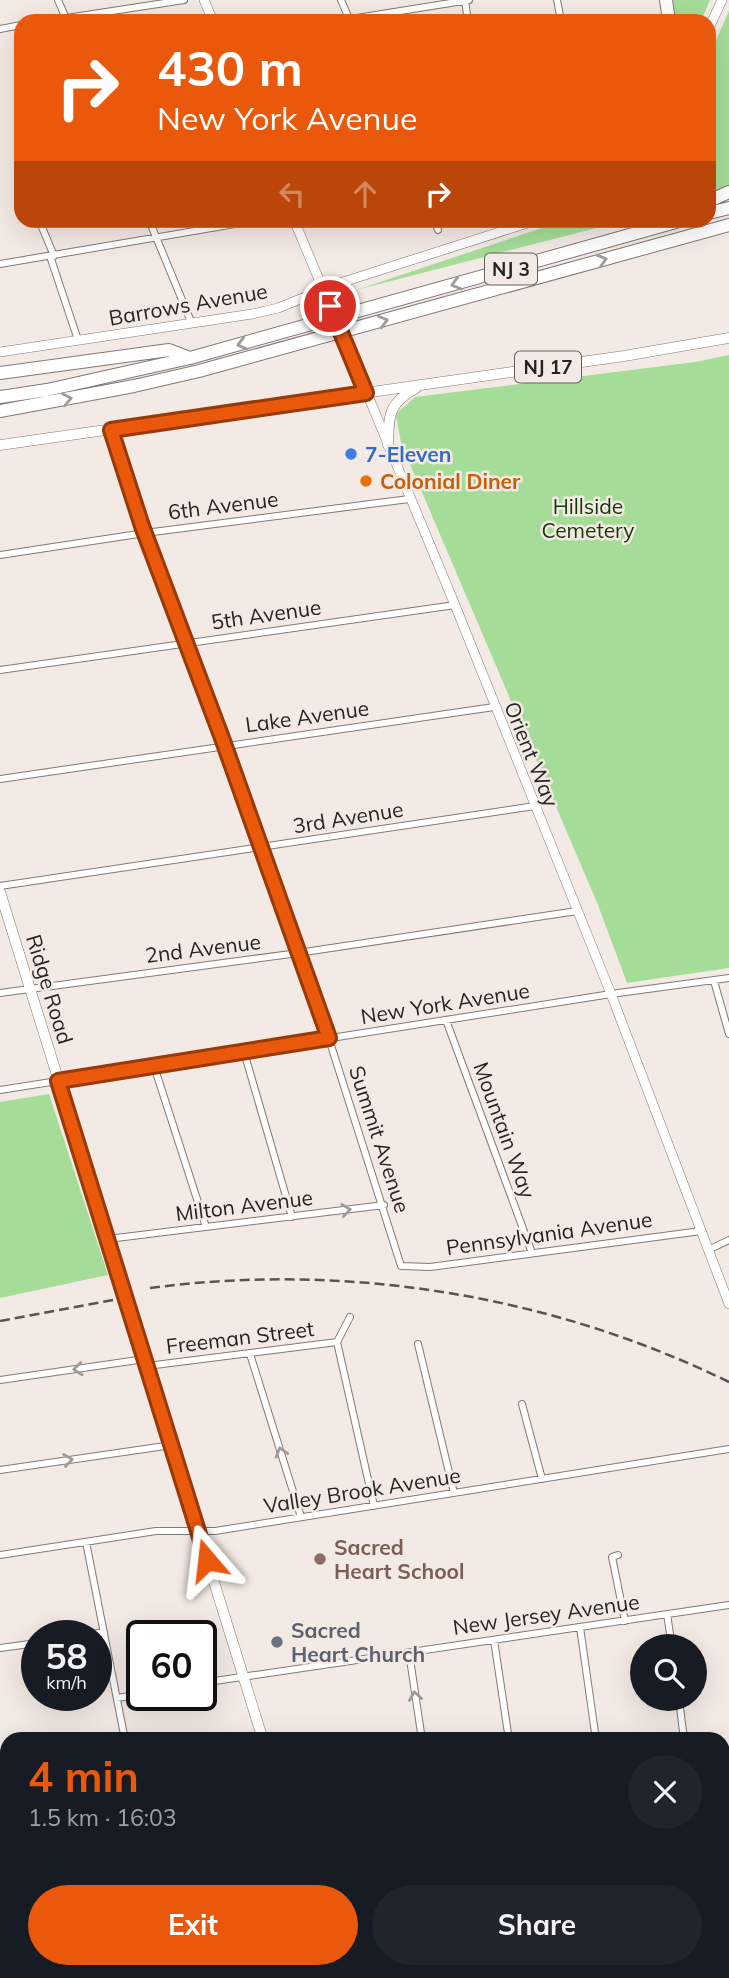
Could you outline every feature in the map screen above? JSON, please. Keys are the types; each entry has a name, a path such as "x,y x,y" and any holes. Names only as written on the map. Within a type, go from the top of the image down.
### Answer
{"highway":[{"name":"NJ 3","path":"0,411 199,371 729,225"},
{"name":"NJ 3","path":"0,397 47,390 190,358 648,228"},
{"path":"0,373 169,350 190,358"}],"main road":[{"name":"NJ 17","path":"0,445 624,356 729,338"},
{"path":"387,445 391,408 421,385"},
{"name":"Ridge Road","path":"0,892 260,1732"}],"street":[{"path":"97,14 184,0"},
{"path":"384,14 467,0"},
{"path":"42,228 78,340"},
{"path":"152,228 192,324"},
{"path":"0,264 216,228"},
{"name":"Orient Way","path":"297,228 455,605 611,994 729,1304"},
{"name":"Barrows Avenue","path":"0,352 192,324 278,308 324,289 512,228"},
{"name":"Summit Avenue","path":"111,430 145,533 225,746 329,1038 384,1205 401,1266"},
{"name":"6th Avenue","path":"0,555 145,533 409,499"},
{"name":"5th Avenue","path":"0,670 455,605"},
{"name":"Lake Avenue","path":"0,779 494,707"},
{"name":"3rd Avenue","path":"0,886 535,806"},
{"name":"2nd Avenue","path":"0,993 298,953 577,911"},
{"name":"New York Avenue","path":"0,1090 611,994 729,978"},
{"path":"714,981 729,1034"},
{"name":"Mountain Way","path":"446,1020 532,1253"},
{"path":"244,1052 292,1217"},
{"path":"153,1066 206,1227"},
{"name":"Milton Avenue","path":"108,1239 384,1205"},
{"name":"Pennsylvania Avenue","path":"401,1266 430,1267 701,1231"},
{"path":"708,1250 729,1240"},
{"path":"350,1317 337,1342 374,1506"},
{"name":"Freeman Street","path":"0,1380 146,1362 250,1354 337,1342"},
{"path":"418,1344 454,1493"},
{"path":"250,1354 301,1517"},
{"path":"522,1404 542,1479"},
{"path":"0,1470 172,1444"},
{"name":"Valley Brook Avenue","path":"0,1555 156,1531 199,1533 729,1449"},
{"path":"86,1542 102,1620"},
{"path":"618,1555 612,1557 625,1621"},
{"name":"New Jersey Avenue","path":"217,1680 729,1605"},
{"path":"667,1614 670,1634"},
{"path":"580,1627 595,1732"},
{"path":"494,1640 508,1732"},
{"path":"0,1648 21,1645"},
{"path":"409,1652 421,1732"},
{"path":"112,1673 123,1732"},
{"path":"117,1698 126,1696"},
{"path":"680,1711 683,1732"}],"green space":[{"path":"673,0 710,0 704,14 674,14"},
{"path":"729,11 729,187 716,192 716,40"},
{"path":"542,228 597,228 356,290"},
{"name":"Hillside Cemetery","path":"729,355 729,968 627,983 598,905 401,443 396,414 415,397 695,362"},
{"path":"49,1094 108,1275 0,1298 0,1102"}],"railway":[{"path":"150,1288 224,1281 299,1279 373,1283 447,1293 520,1307 591,1327 661,1352 729,1382"},
{"path":"0,1321 113,1300"}],"place":[{"name":"7-Eleven","path":"351,454"},
{"name":"Colonial Diner","path":"366,481"},
{"name":"Sacred Heart School","path":"320,1559"},
{"name":"Sacred Heart Church","path":"277,1642"}],"route":[{"path":"207,1560 58,1081 329,1038 222,738 142,526 111,430 366,393 330,306"}]}
